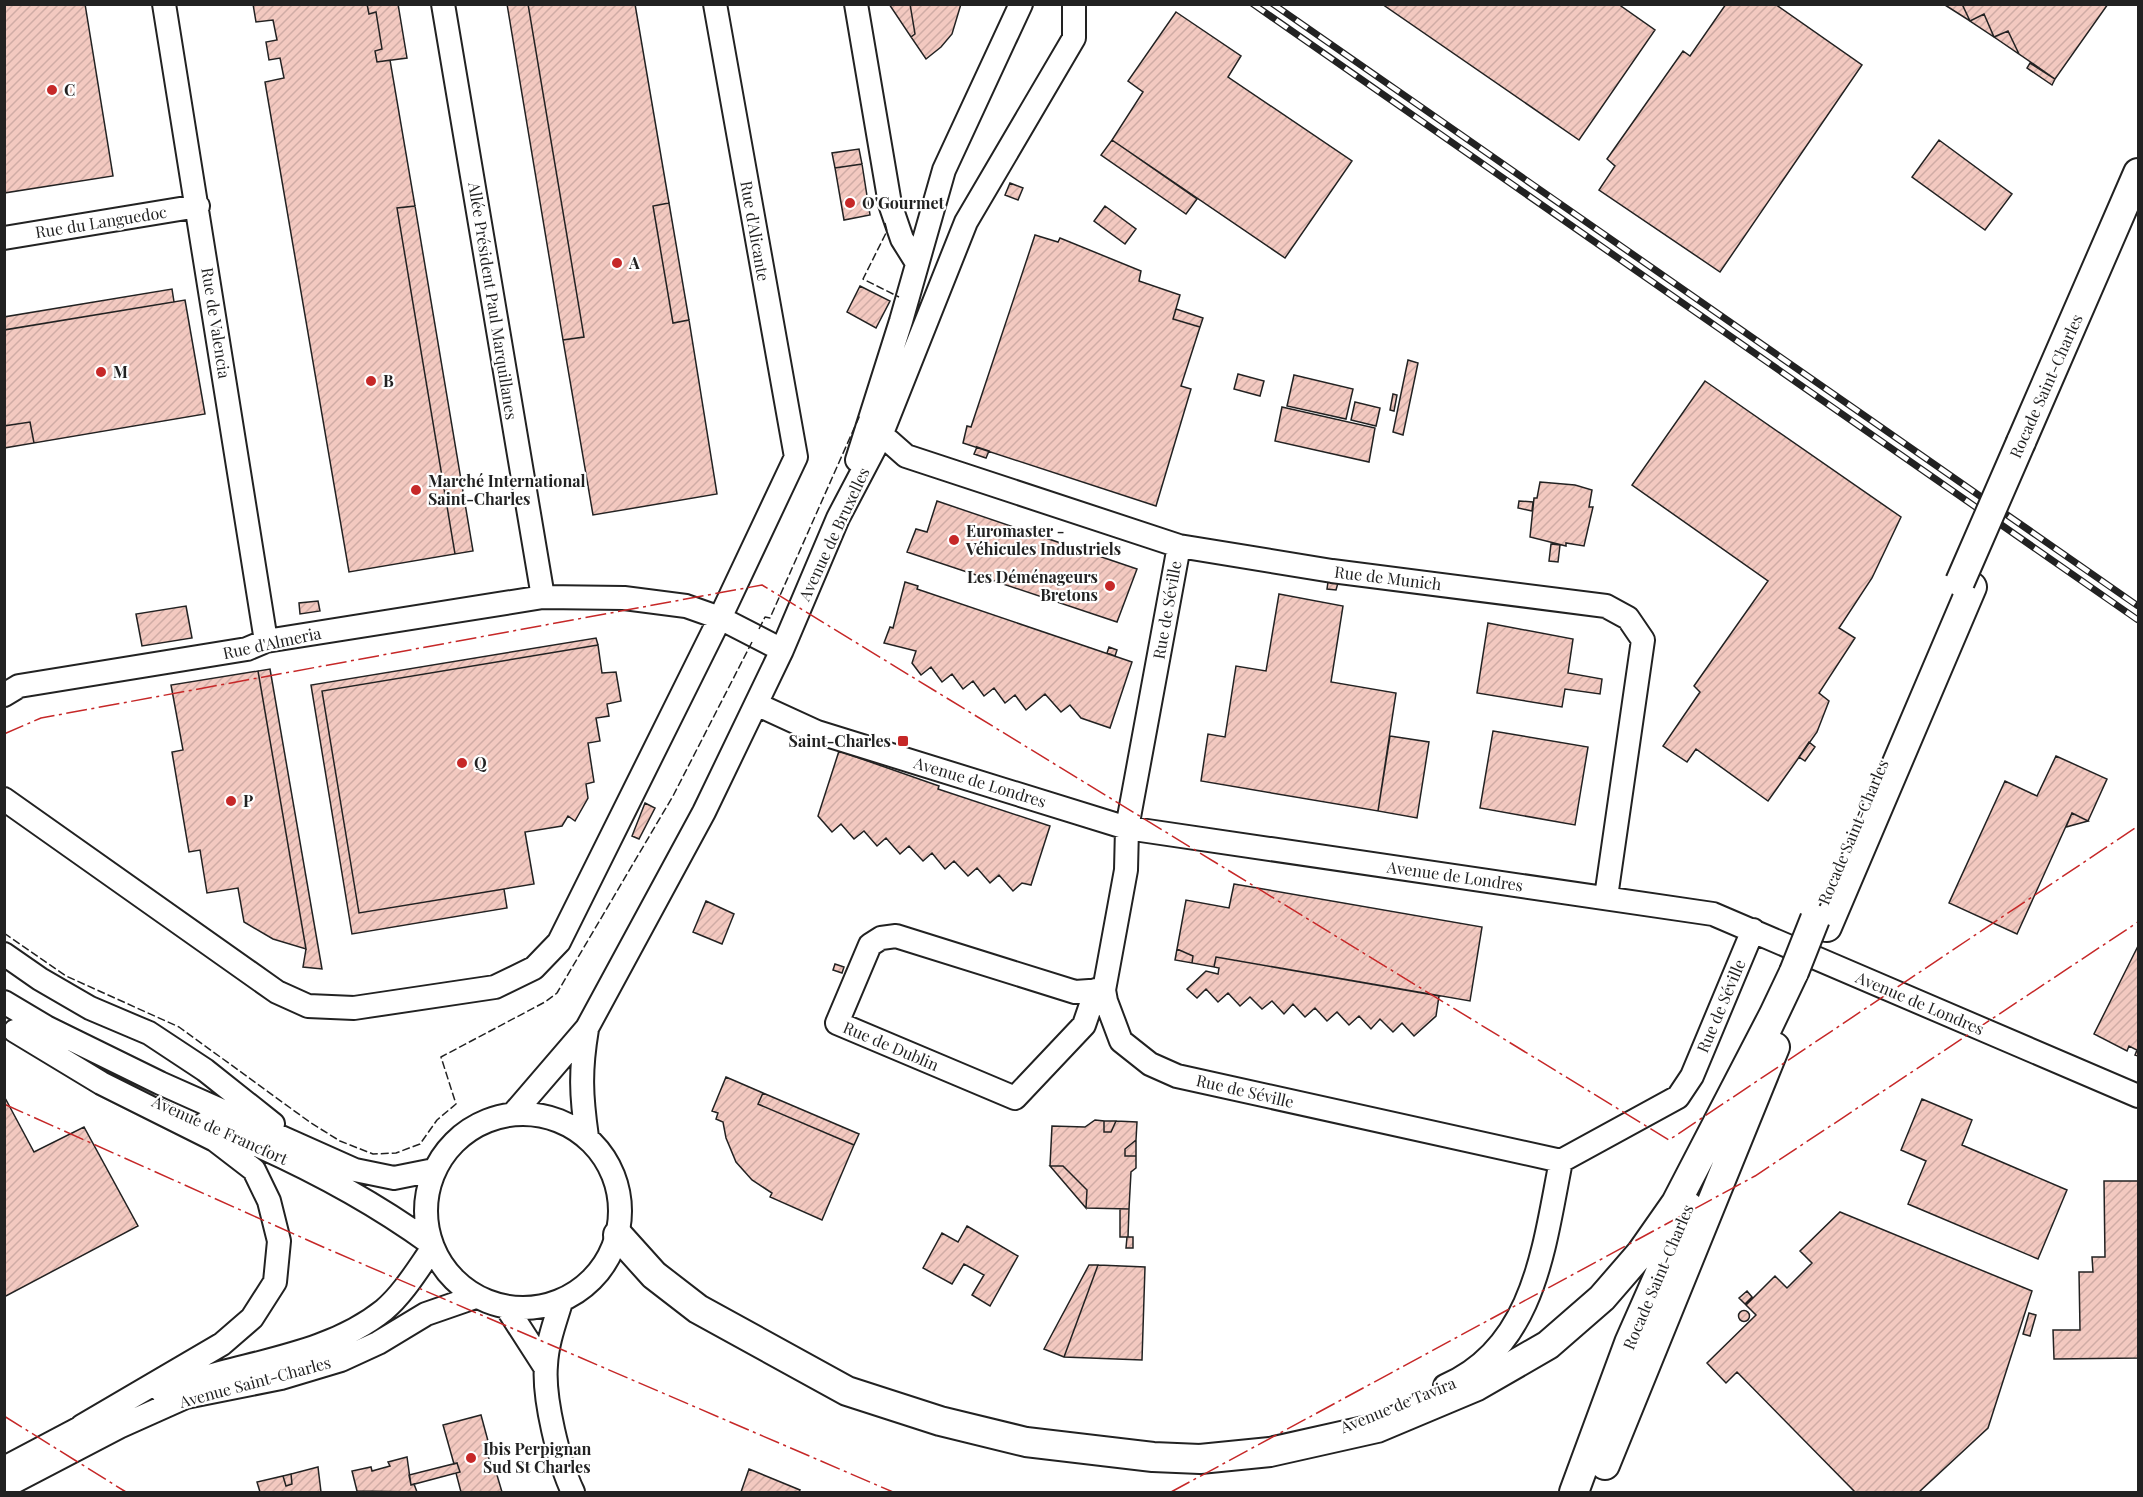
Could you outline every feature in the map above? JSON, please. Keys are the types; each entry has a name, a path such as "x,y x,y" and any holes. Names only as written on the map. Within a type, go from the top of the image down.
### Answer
{"main road":[{"name":"Rocade Saint-Charles","path":"1594,1492 1799,975 2026,445 2139,173"},
{"name":"Rocade Saint-Charles","path":"2026,445 2139,205"},
{"name":"Rocade Saint-Charles","path":"1574,1492 1629,1343 1773,1016 1799,975"},
{"path":"618,1235 654,1275 698,1309 857,1395 940,1421 1026,1442 1153,1457 1200,1459 1270,1452 1377,1428 1477,1386 1548,1345 1602,1298 1641,1253 1676,1203 1773,1016"}],"street":[{"name":"Rue de Valencia","path":"164,4 266,641"},
{"name":"Allée Président Paul Marquillanes","path":"443,4 543,597"},
{"name":"Rue d'Alicante","path":"715,4 795,457 720,618"},
{"path":"856,4 890,204 902,238 917,263"},
{"path":"838,518 944,170 1021,4"},
{"name":"Avenue de Bruxelles","path":"513,1114 587,1028 704,812 782,650 838,518 880,438 966,222 1074,38 1074,4"},
{"name":"Rue du Languedoc","path":"4,238 198,206"},
{"name":"Rue de Munich","path":"880,438 889,441 906,456 1179,546 1332,571 1606,606 1628,618 1643,640 1606,897"},
{"name":"Rue de Séville","path":"1179,546 1127,828 1126,870 1100,990 1121,1041 1150,1064 1177,1076 1561,1161 1678,1097 1692,1076 1753,930"},
{"name":"Rue d'Almeria","path":"4,695 19,686 247,649 266,641 543,597 624,598 686,606 720,618 782,650"},
{"path":"4,799 277,992 308,1006 354,1008 495,987 534,968 559,942 720,618"},
{"name":"Avenue de Londres","path":"756,704 817,732 1127,828 1713,914 2139,1096"},
{"name":"Rue de Dublin","path":"896,936 1075,992 1100,990 1084,1025 1015,1098 837,1023 870,945 881,938 896,936"},
{"path":"4,954 40,979 90,1008 149,1033 239,1096 290,1139"},
{"name":"Avenue de Francfort","path":"4,1002 46,1027 159,1083 290,1139 355,1170 394,1178 434,1170"},
{"path":"10,1028 101,1083 214,1140 254,1170 269,1201 279,1241 274,1282 252,1318 222,1344 82,1426"},
{"name":"Avenue de Francfort","path":"10,1028 152,1100 271,1150 386,1211 431,1246"},
{"name":"Avenue de Bruxelles","path":"587,1028 580,1083 587,1137"},
{"path":"513,1114 540,1115 565,1123 587,1137 605,1158 616,1182 621,1209 618,1235 607,1263 587,1286 561,1302 535,1309 507,1308 475,1297 450,1276 431,1246 425,1206 434,1170 448,1148 466,1131 489,1119 513,1114"},
{"name":"Avenue de Tavira","path":"1270,1452 1383,1414 1467,1377 1504,1342 1528,1302 1544,1246 1561,1161"},
{"name":"Avenue Saint-Charles","path":"4,1468 82,1426 191,1380 271,1359 342,1336 385,1309 431,1246"},
{"name":"Avenue Saint-Charles","path":"4,1487 118,1427 186,1397 281,1378 340,1360 378,1343 426,1314 475,1297"},
{"path":"561,1302 545,1366 562,1470 573,1492"},
{"path":"507,1308 545,1366"}],"building":[{"name":"C","path":"4,4 85,4 113,176 4,193"},
{"name":"B","path":"253,4 367,4 369,14 376,12 382,49 375,51 377,62 390,60 415,206 397,208 455,554 349,572 265,82 284,78 280,58 269,60 266,42 277,40 273,20 256,22"},
{"path":"367,4 398,4 407,58 377,62 375,51 382,49 376,12 369,14"},
{"path":"507,4 528,4 584,337 563,340"},
{"name":"A","path":"528,4 635,4 669,203 653,206 673,323 689,320 717,494 593,515 563,340 584,337"},
{"path":"889,4 910,4 915,34 911,37"},
{"path":"910,4 961,4 952,34 926,59 911,37 915,34"},
{"path":"1382,4 1618,4 1655,30 1579,140"},
{"path":"1726,4 1775,4 1862,65 1720,272 1599,190 1615,166 1607,159 1683,51 1690,56"},
{"path":"1962,4 2108,4 2055,79 2019,54 2008,31 1994,37 1984,14 1970,21"},
{"path":"1962,4 1970,21 1945,5"},
{"path":"1176,12 1241,56 1228,77 1352,161 1285,258 1112,140 1143,92 1128,81"},
{"path":"1984,14 1994,37 1970,21"},
{"path":"2008,31 2019,54 1994,37"},
{"path":"2030,63 2055,79 2052,85 2027,68"},
{"path":"1112,140 1197,199 1186,214 1101,155"},
{"path":"1939,140 2012,194 1985,230 1912,177"},
{"path":"859,149 862,164 835,168 832,153"},
{"path":"862,164 870,215 844,220 835,168"},
{"path":"1010,183 1023,188 1018,200 1005,195"},
{"path":"669,203 689,320 673,323 653,206"},
{"path":"415,206 473,551 455,554 397,208"},
{"path":"1105,206 1136,229 1125,244 1094,221"},
{"path":"1035,235 1058,242 1060,238 1141,271 1139,281 1180,295 1173,319 1200,327 1181,386 1191,389 1156,506 963,443 967,426 971,427"},
{"path":"860,286 890,301 876,328 847,312"},
{"path":"172,289 174,302 4,330 4,317"},
{"name":"M","path":"185,300 205,414 34,443 30,422 4,426 4,330"},
{"path":"1176,309 1203,318 1200,327 1173,319"},
{"path":"1408,360 1418,363 1403,435 1393,432"},
{"path":"1238,374 1264,381 1260,396 1234,389"},
{"path":"1294,375 1353,389 1346,419 1287,406"},
{"path":"1705,381 1901,517 1872,578 1839,628 1855,638 1819,693 1829,701 1817,732 1768,801 1696,749 1687,762 1663,746 1700,692 1694,686 1768,581 1632,485"},
{"path":"1393,394 1397,395 1394,411 1390,410"},
{"path":"1355,402 1380,408 1376,426 1351,420"},
{"path":"1282,407 1375,428 1369,462 1275,441"},
{"path":"30,422 34,443 4,448 4,426"},
{"path":"977,447 989,451 986,458 974,454"},
{"path":"1540,482 1575,485 1592,490 1589,507 1593,507 1584,546 1566,543 1566,546 1530,537 1534,498 1537,498"},
{"path":"937,501 1137,569 1117,622 907,552 916,529 927,532"},
{"path":"1519,501 1533,502 1532,511 1518,508"},
{"path":"1551,544 1560,545 1558,562 1549,561"},
{"path":"905,582 918,586 917,589 1132,662 1110,728 1081,718 1070,705 1061,712 1045,694 1026,710 1015,695 1005,703 994,688 984,696 973,681 963,689 952,674 942,682 931,667 921,675 912,663 916,651 884,643 890,627 893,628"},
{"path":"1328,582 1338,583 1336,590 1327,589"},
{"path":"1279,594 1343,606 1331,682 1396,693 1378,811 1201,781 1208,734 1225,737 1236,666 1266,671"},
{"path":"318,601 320,611 300,614 299,603"},
{"path":"186,606 192,638 142,646 136,614"},
{"path":"1488,623 1573,639 1568,673 1602,679 1600,694 1565,689 1562,707 1477,693"},
{"path":"596,638 598,645 322,691 359,913 504,889 507,908 352,934 311,685"},
{"name":"Q","path":"598,645 602,673 616,672 621,701 607,704 609,716 596,718 600,741 588,743 594,782 586,784 588,798 575,821 568,816 562,826 525,832 534,884 359,913 322,691"},
{"path":"1109,647 1117,650 1115,656 1107,653"},
{"path":"270,669 322,969 303,967 306,949 258,671"},
{"name":"P","path":"258,671 306,949 273,939 244,922 238,888 207,893 200,850 189,852 172,752 183,750 171,685"},
{"path":"1493,731 1588,747 1575,825 1480,808"},
{"path":"1390,736 1429,742 1417,818 1378,811"},
{"path":"1809,742 1815,747 1805,761 1799,757"},
{"path":"839,751 939,786 938,789 1050,826 1031,885 1022,883 1013,891 999,875 990,883 977,868 968,876 954,861 945,869 932,853 923,861 909,846 900,854 886,838 877,846 864,831 854,839 841,824 832,832 818,816"},
{"path":"2056,756 2107,779 2088,821 2072,813 2017,934 1949,903 2005,781 2037,796"},
{"path":"645,803 655,808 639,839 632,836"},
{"path":"2072,813 2088,821 2066,827"},
{"path":"1234,884 1482,927 1470,1001 1216,957 1214,967 1192,963 1193,956 1177,949 1186,900 1229,908"},
{"path":"706,901 734,914 722,944 693,932"},
{"path":"2138,946 2138,1056 2135,1055 2137,1050 2129,1046 2127,1051 2094,1034"},
{"path":"1177,949 1193,956 1192,963 1175,960"},
{"path":"1216,957 1439,996 1436,1016 1414,1036 1402,1023 1393,1032 1380,1019 1371,1029 1359,1016 1349,1025 1337,1012 1327,1021 1315,1008 1305,1017 1293,1004 1284,1014 1272,1001 1262,1009 1250,997 1240,1006 1228,993 1218,1002 1206,989 1197,998 1187,989 1206,971 1218,974 1219,968 1214,967"},
{"path":"835,964 844,967 842,973 833,970"},
{"path":"726,1077 763,1093 758,1104 854,1145 822,1220 770,1197 772,1193 752,1180 736,1162 726,1138 723,1122 716,1119 718,1113 712,1111"},
{"path":"763,1093 859,1134 854,1145 758,1104"},
{"path":"4,1096 34,1152 84,1127 138,1226 4,1297"},
{"path":"1922,1099 1972,1120 1962,1145 2067,1190 2038,1259 1908,1204 1926,1161 1901,1150"},
{"path":"1095,1120 1104,1121 1104,1132 1111,1132 1116,1121 1137,1122 1136,1140 1125,1149 1125,1156 1136,1156 1136,1168 1131,1172 1129,1209 1086,1208 1087,1190 1063,1166 1050,1166 1052,1126 1085,1127"},
{"path":"1104,1121 1116,1121 1111,1132 1104,1132"},
{"path":"1136,1140 1136,1156 1125,1156 1125,1149"},
{"path":"1050,1166 1063,1166 1087,1190 1086,1208"},
{"path":"2104,1181 2138,1181 2138,1358 2054,1359 2053,1330 2080,1330 2079,1272 2093,1272 2092,1257 2105,1257"},
{"path":"1120,1209 1129,1209 1128,1237 1120,1237"},
{"path":"1840,1212 2032,1291 1988,1428 1919,1492 1855,1492 1737,1372 1726,1383 1707,1363 1756,1315 1746,1305 1775,1276 1787,1288 1812,1263 1800,1251"},
{"path":"967,1226 1018,1256 990,1306 972,1295 984,1275 964,1264 952,1284 923,1268 942,1233 958,1242"},
{"path":"1127,1237 1133,1237 1133,1248 1126,1248"},
{"path":"1089,1265 1098,1265 1064,1357 1044,1349"},
{"path":"1098,1265 1145,1267 1142,1360 1064,1357"},
{"path":"1747,1291 1752,1297 1745,1304 1739,1298"},
{"path":"1744,1311 1748,1312 1748,1320 1744,1321 1740,1320 1739,1316 1740,1312"},
{"path":"2029,1313 2036,1315 2030,1336 2023,1334"},
{"name":"Ibis Perpignan Sud St Charles","path":"481,1415 491,1452 487,1453 491,1465 494,1465 502,1492 461,1492 456,1473 460,1472 457,1463 454,1464 443,1425"},
{"path":"407,1457 411,1485 414,1484 417,1492 357,1491 352,1471 371,1467 372,1471 390,1466 388,1462"},
{"path":"457,1463 460,1472 411,1485 409,1475"},
{"path":"318,1467 321,1492 260,1492 257,1482 283,1476 286,1486 292,1484 291,1474"},
{"path":"749,1469 800,1490 799,1492 741,1492"},
{"path":"291,1474 292,1484 286,1486 283,1476"}],"railway":[{"path":"1253,4 2138,620"},
{"path":"1273,4 2138,606"}],"fence":[{"path":"885,223 887,231 863,279 899,297"},
{"path":"759,629 765,617 770,618 860,415"},
{"path":"4,933 66,976 179,1027 311,1123 340,1141 373,1154 396,1153 420,1144 437,1120 456,1104 441,1057 545,1002 557,993 673,796 752,642"}],"power":[{"path":"4,734 41,718 762,585 1669,1140 2138,826"},
{"path":"1171,1492 1755,1176 2138,922"},
{"path":"4,1104 323,1247 893,1492"},
{"path":"4,1416 126,1492"}],"place":[{"name":"C","path":"52,90"},
{"name":"O'Gourmet","path":"850,203"},
{"name":"A","path":"617,263"},
{"name":"M","path":"101,372"},
{"name":"B","path":"371,381"},
{"name":"Marché International Saint-Charles","path":"416,490"},
{"name":"Euromaster - Véhicules Industriels","path":"954,540"},
{"name":"Les Déménageurs Bretons","path":"1110,586"},
{"name":"Saint-Charles","path":"903,741"},
{"name":"Q","path":"462,763"},
{"name":"P","path":"231,801"},
{"name":"Ibis Perpignan Sud St Charles","path":"471,1458"}]}
